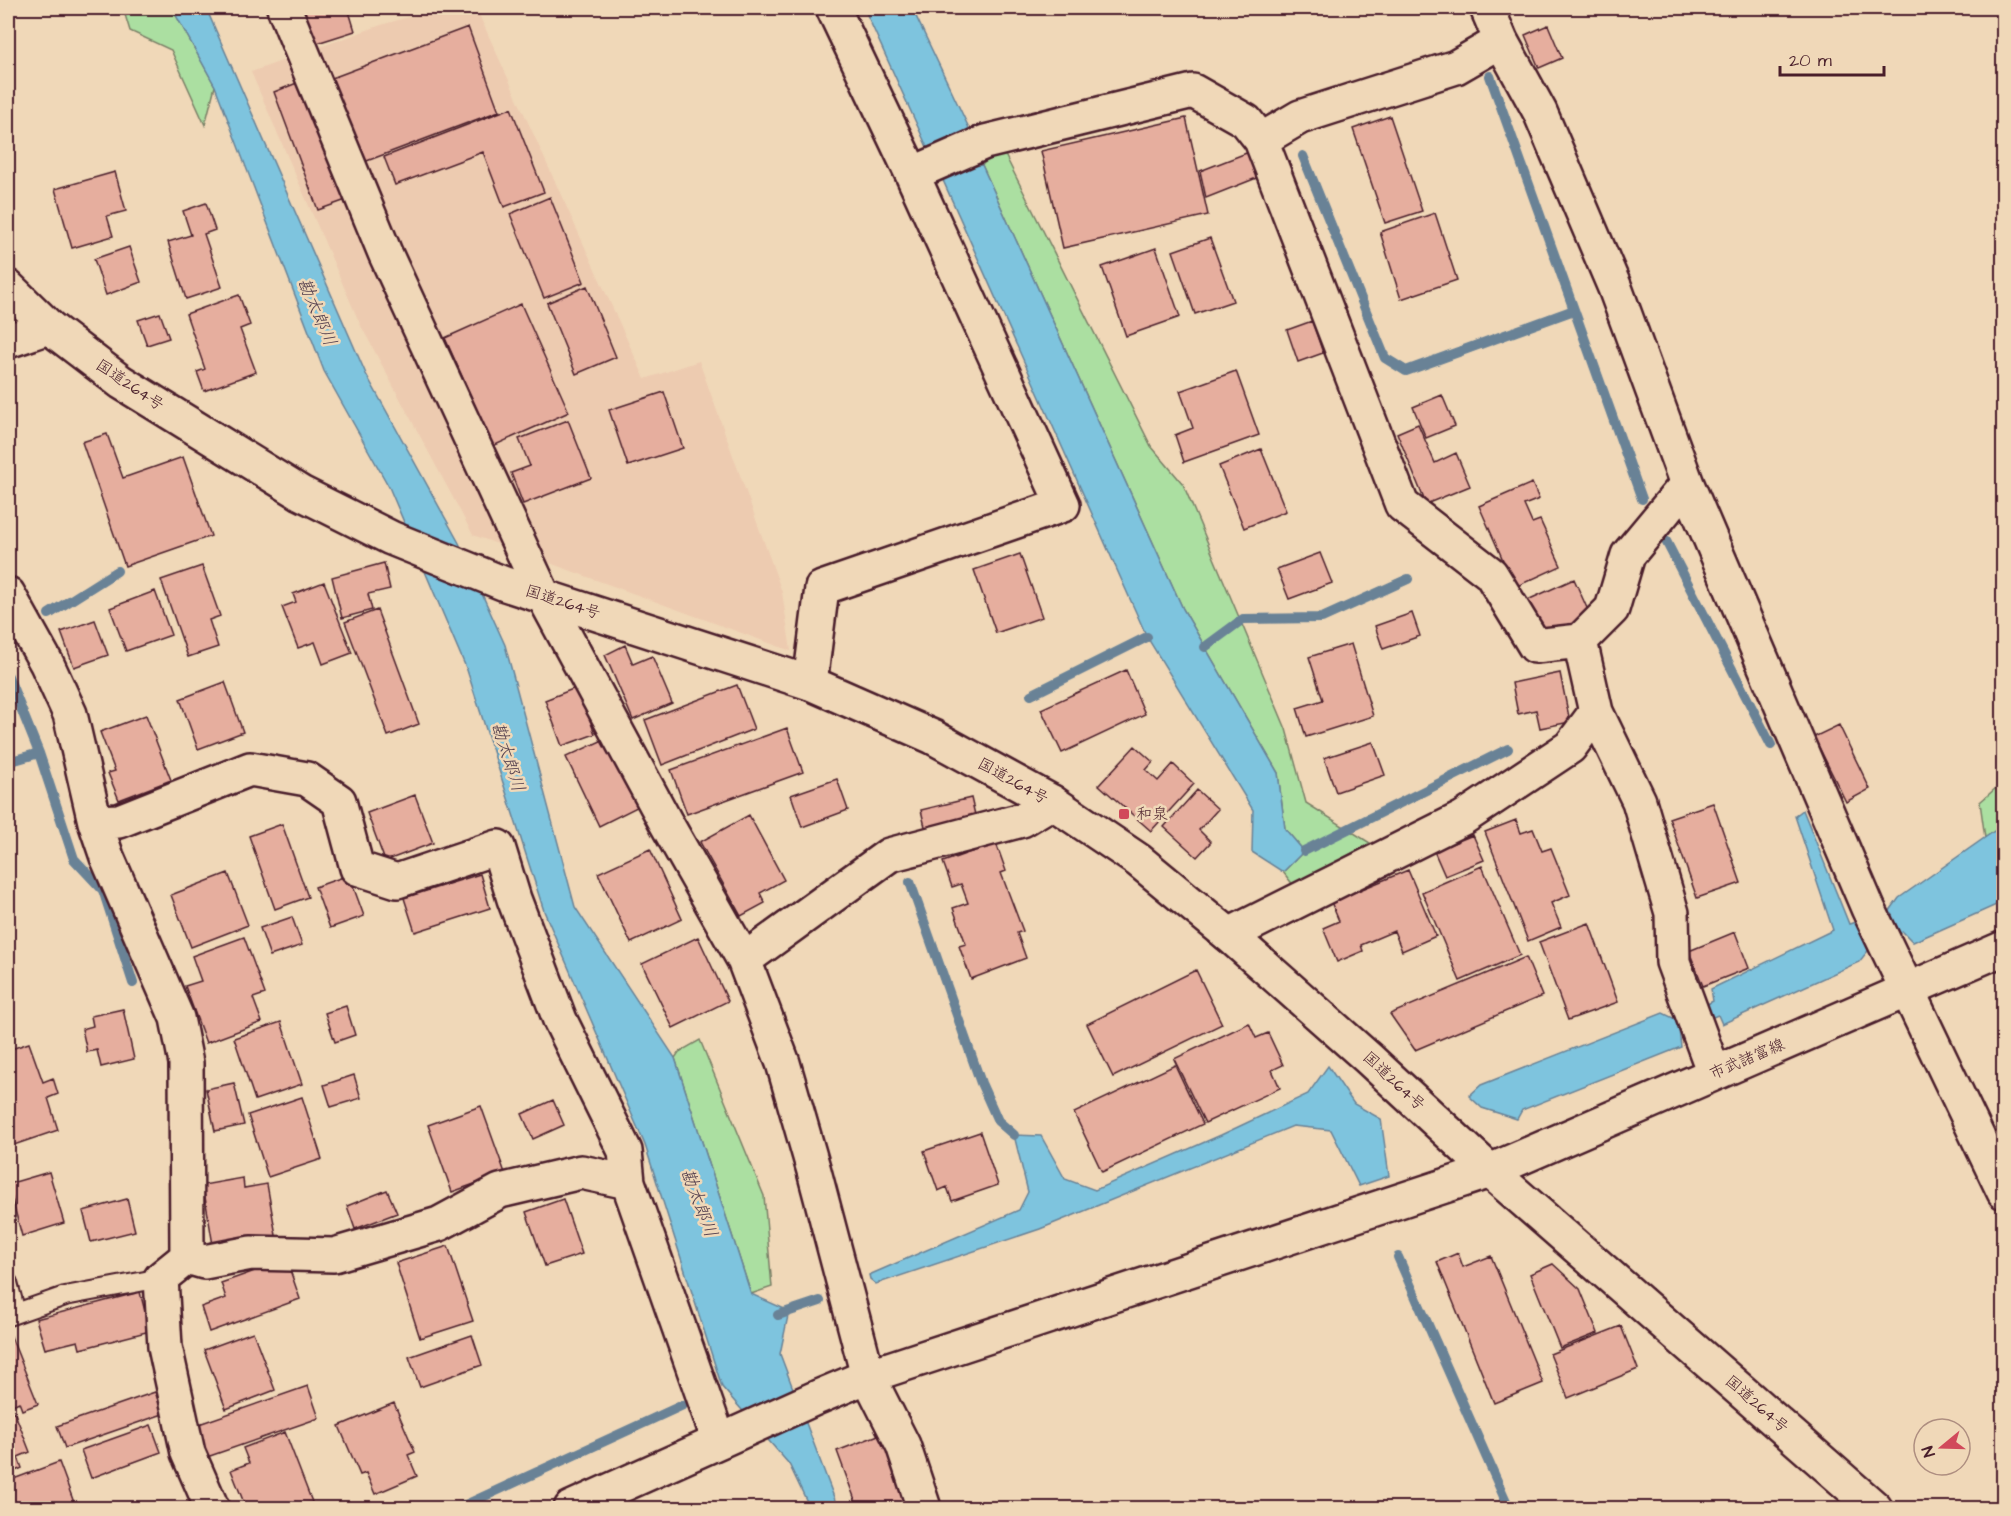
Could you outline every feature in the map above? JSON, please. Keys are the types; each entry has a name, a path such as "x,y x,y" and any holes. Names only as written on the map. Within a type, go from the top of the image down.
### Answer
{"main road":[{"path":"284,8 385,253 543,595 665,821 744,960 783,1063 868,1376 903,1445 924,1509"},
{"path":"810,683 822,588 1063,505 912,174 833,8"},
{"path":"1487,8 1501,41 1540,112 1615,288 1687,484 1868,908 2004,1192"},
{"path":"1261,140 1300,117 1456,68 1501,41"},
{"path":"912,174 985,141 1193,91 1246,121 1261,140 1402,505 1491,574 1535,646 1580,641 1612,609 1628,555 1687,484"},
{"name":"国道264号","path":"8,287 49,327 121,382 301,493 391,538 506,584 810,683 933,737 1052,802 1138,860 1229,934 1490,1171 1875,1509"},
{"path":"8,341 49,327"},
{"path":"8,594 47,664 70,714 94,822 177,1018 186,1063 187,1257"},
{"path":"1580,641 1596,712 1639,801 1672,913 1673,962 1714,1073"},
{"path":"1229,934 1463,818 1570,747 1596,712"},
{"path":"94,822 119,821 250,769 307,779 339,801 357,868 397,881 498,847 514,899 560,1020 625,1151 628,1182 729,1437"},
{"path":"744,960 889,855 1022,820 1052,802"},
{"name":"市武諸富線","path":"571,1509 818,1396 868,1376 1490,1171 2004,948"},
{"path":"187,1257 204,1262 250,1253 334,1255 439,1224 500,1191 581,1172 628,1182"},
{"path":"187,1257 161,1278 167,1358 188,1453 212,1509"}],"lane":[{"path":"8,1283 12,1314 65,1296 161,1278"}],"shaded area":[{"path":"439,8 476,8 645,379 699,361 782,592 791,651 473,535 360,324 251,72 381,25"}],"green space":[{"path":"123,8 172,8 215,86 205,125 171,50 130,31"},
{"path":"1001,147 1151,446 1183,484 1286,729 1306,803 1370,843 1294,886 1283,872 1304,851 1285,829 1278,773 1183,609 982,165"},
{"path":"2003,782 2003,825 1985,838 1980,802"},
{"path":"700,1040 764,1196 772,1287 751,1294 675,1058 679,1052"}],"water":[{"name":"勘太郎川","path":"172,8 206,8 366,374 459,543 505,645 575,907 675,1058 751,1294 789,1311 780,1354 838,1508 810,1508 789,1464 722,1387 645,1145 544,911 467,670 389,487 324,371 215,86"},
{"path":"864,8 912,8 969,128 950,143 927,147"},
{"path":"982,165 1183,609 1278,773 1285,829 1304,851 1283,872 1252,852 1253,810 1147,637 942,178 963,167"},
{"path":"1803,810 1849,924 1889,912 1899,898 2003,825 2003,902 1913,942 1903,932 1871,947 1859,962 1722,1024 1718,1015 1679,1030 1681,1047 1522,1110 1517,1119 1482,1108 1469,1096 1481,1085 1663,1013 1677,1020 1713,1001 1711,989 1833,930 1795,816"},
{"path":"1328,1066 1354,1104 1381,1119 1389,1176 1359,1186 1331,1130 1293,1126 1040,1229 876,1284 870,1279 869,1275 1019,1210 1028,1192 1014,1135 1041,1136 1065,1179 1095,1190 1308,1094"}],"building":[{"path":"302,8 348,8 355,31 314,44"},
{"path":"1548,25 1562,58 1539,68 1525,35"},
{"path":"468,27 499,111 364,162 332,78"},
{"path":"302,81 346,200 318,210 274,92"},
{"path":"511,108 544,192 504,207 483,152 395,185 384,157"},
{"path":"1390,116 1422,211 1385,223 1353,129"},
{"path":"1186,118 1208,215 1063,248 1041,151"},
{"path":"1249,152 1259,177 1206,198 1200,171"},
{"path":"115,172 126,211 107,216 113,236 72,248 55,189"},
{"path":"550,197 584,282 544,298 510,214"},
{"path":"206,203 215,230 204,234 222,287 186,299 168,242 191,235 183,211"},
{"path":"1435,213 1457,280 1401,299 1380,232"},
{"path":"1210,238 1233,301 1195,314 1173,251"},
{"path":"129,247 141,282 106,295 94,259"},
{"path":"1156,248 1180,317 1126,336 1102,267"},
{"path":"587,286 616,357 576,374 547,303"},
{"path":"239,295 250,325 240,329 256,372 204,391 197,372 205,369 186,314"},
{"path":"521,304 569,412 493,446 445,338"},
{"path":"160,313 169,338 147,345 138,320"},
{"path":"1312,321 1323,353 1298,362 1287,330"},
{"path":"1236,371 1259,435 1184,462 1175,435 1193,428 1180,391"},
{"path":"664,392 683,448 628,466 609,410"},
{"path":"1442,395 1455,426 1426,438 1413,407"},
{"path":"568,420 591,478 523,504 511,473 530,466 519,439"},
{"path":"1418,424 1435,463 1456,453 1470,486 1426,504 1397,433"},
{"path":"107,434 123,478 183,457 211,536 125,566 82,442"},
{"path":"1261,449 1286,511 1244,528 1219,466"},
{"path":"1532,483 1539,499 1524,505 1532,523 1540,520 1561,566 1515,587 1479,506"},
{"path":"1320,553 1332,583 1289,599 1277,569"},
{"path":"1020,554 1042,617 996,633 974,570"},
{"path":"384,563 390,589 368,594 372,610 342,618 332,577"},
{"path":"202,566 220,616 209,620 218,647 188,657 161,580"},
{"path":"1574,579 1591,617 1538,641 1521,603"},
{"path":"324,582 352,653 323,664 315,642 298,648 282,607 296,602 293,594"},
{"path":"155,591 171,635 126,651 110,608"},
{"path":"377,610 419,724 388,736 345,622"},
{"path":"1412,613 1420,636 1383,649 1375,626"},
{"path":"95,620 108,655 74,667 61,632"},
{"path":"1351,644 1373,716 1306,737 1297,708 1323,700 1309,657"},
{"path":"625,645 633,664 652,656 672,703 633,720 605,655"},
{"path":"1126,670 1145,714 1062,753 1041,709"},
{"path":"1560,673 1570,722 1540,728 1536,710 1518,714 1512,683"},
{"path":"225,682 243,732 198,749 180,699"},
{"path":"737,685 754,729 662,765 645,720"},
{"path":"578,687 595,734 562,746 545,700"},
{"path":"146,715 171,780 119,800 108,773 115,771 100,732"},
{"path":"1839,725 1870,789 1846,802 1814,737"},
{"path":"787,728 803,772 687,814 671,770"},
{"path":"605,739 637,807 599,826 566,757"},
{"path":"1373,742 1385,775 1336,792 1324,758"},
{"path":"1135,746 1153,762 1146,770 1158,781 1173,764 1194,784 1151,831 1099,785"},
{"path":"837,779 848,810 802,827 791,795"},
{"path":"1197,790 1218,809 1199,830 1211,842 1197,857 1164,827"},
{"path":"415,795 433,843 385,861 367,813"},
{"path":"971,798 976,819 926,831 921,810"},
{"path":"1713,803 1741,883 1697,898 1669,818"},
{"path":"749,815 784,880 760,893 765,903 741,916 700,842"},
{"path":"1516,820 1521,833 1533,829 1542,851 1551,848 1570,895 1551,903 1561,927 1528,941 1485,832"},
{"path":"282,824 308,897 275,909 249,836"},
{"path":"1473,835 1484,860 1445,876 1434,851"},
{"path":"996,843 1006,871 1001,873 1023,931 1017,933 1026,958 971,979 959,946 966,944 953,908 968,903 961,884 952,887 943,862"},
{"path":"650,849 682,919 631,943 598,873"},
{"path":"1482,866 1520,955 1460,981 1422,892"},
{"path":"1408,870 1436,936 1402,951 1394,931 1361,945 1363,951 1337,962 1323,928 1339,921 1331,902"},
{"path":"228,873 248,925 191,947 171,895"},
{"path":"480,874 490,908 415,932 404,898"},
{"path":"349,875 364,916 330,928 315,887"},
{"path":"292,917 302,945 270,956 260,928"},
{"path":"1589,923 1618,1002 1568,1020 1539,942"},
{"path":"1735,932 1749,968 1703,986 1689,951"},
{"path":"244,937 265,994 253,998 262,1022 206,1043 185,986 201,981 192,956"},
{"path":"698,937 728,1001 673,1028 642,964"},
{"path":"1526,957 1542,996 1415,1050 1390,1014"},
{"path":"1196,970 1222,1024 1113,1077 1087,1024"},
{"path":"346,1006 355,1035 335,1042 325,1013"},
{"path":"123,1009 134,1059 101,1067 97,1050 87,1052 82,1029 93,1026 91,1016"},
{"path":"281,1022 302,1084 255,1100 234,1038"},
{"path":"1249,1023 1256,1038 1268,1033 1283,1065 1272,1070 1280,1088 1205,1123 1174,1059"},
{"path":"29,1043 43,1082 53,1078 58,1094 48,1098 58,1130 8,1147 8,1050"},
{"path":"1175,1065 1203,1124 1102,1172 1074,1113"},
{"path":"354,1075 361,1098 331,1107 324,1085"},
{"path":"234,1083 244,1125 215,1131 206,1089"},
{"path":"302,1097 322,1159 268,1177 248,1115"},
{"path":"553,1100 564,1125 533,1139 522,1114"},
{"path":"481,1106 505,1173 452,1192 428,1125"},
{"path":"980,1132 998,1185 952,1201 947,1187 938,1191 924,1151"},
{"path":"49,1172 64,1223 22,1236 8,1184"},
{"path":"243,1178 244,1188 267,1184 277,1241 214,1251 203,1185"},
{"path":"387,1190 397,1213 355,1229 347,1206"},
{"path":"127,1199 135,1231 91,1242 83,1211"},
{"path":"563,1199 582,1254 545,1266 526,1212"},
{"path":"448,1246 473,1321 420,1338 396,1263"},
{"path":"1458,1253 1463,1267 1491,1256 1543,1383 1494,1403 1437,1262"},
{"path":"1553,1264 1580,1289 1598,1333 1560,1348 1530,1274"},
{"path":"290,1270 300,1299 209,1332 201,1307 226,1298 221,1283 255,1271"},
{"path":"140,1292 150,1331 80,1349 78,1341 45,1349 36,1319"},
{"path":"1621,1326 1638,1369 1568,1398 1550,1354"},
{"path":"8,1329 38,1404 22,1410 19,1402 8,1407"},
{"path":"253,1332 275,1390 226,1409 204,1350"},
{"path":"472,1335 482,1365 420,1387 409,1357"},
{"path":"308,1386 319,1418 207,1457 196,1425"},
{"path":"155,1392 163,1414 65,1448 57,1426"},
{"path":"394,1403 415,1452 408,1455 417,1476 375,1494 366,1473 360,1475 339,1426"},
{"path":"14,1411 30,1452 18,1457 22,1468 8,1474 8,1414"},
{"path":"151,1425 161,1452 91,1478 81,1450"},
{"path":"285,1432 312,1502 295,1508 246,1508 231,1470 249,1463 243,1448"},
{"path":"881,1434 906,1505 897,1508 858,1508 837,1451"},
{"path":"59,1462 76,1508 8,1508 8,1481"}],"waterway":[{"path":"1490,76 1642,499"},
{"path":"1303,156 1385,358 1406,371 1574,310"},
{"path":"1666,541 1771,745"},
{"path":"49,614 117,571"},
{"path":"1205,647 1243,619 1322,618 1408,579"},
{"path":"1031,695 1147,637"},
{"path":"8,676 39,753"},
{"path":"1304,851 1508,749"},
{"path":"8,762 39,753 74,859 103,890 133,983"},
{"path":"910,882 981,1083 998,1121 1014,1135"},
{"path":"1398,1257 1509,1508"},
{"path":"778,1315 820,1301"},
{"path":"459,1508 683,1405"}],"place":[{"name":"和泉","path":"1124,814"}]}
